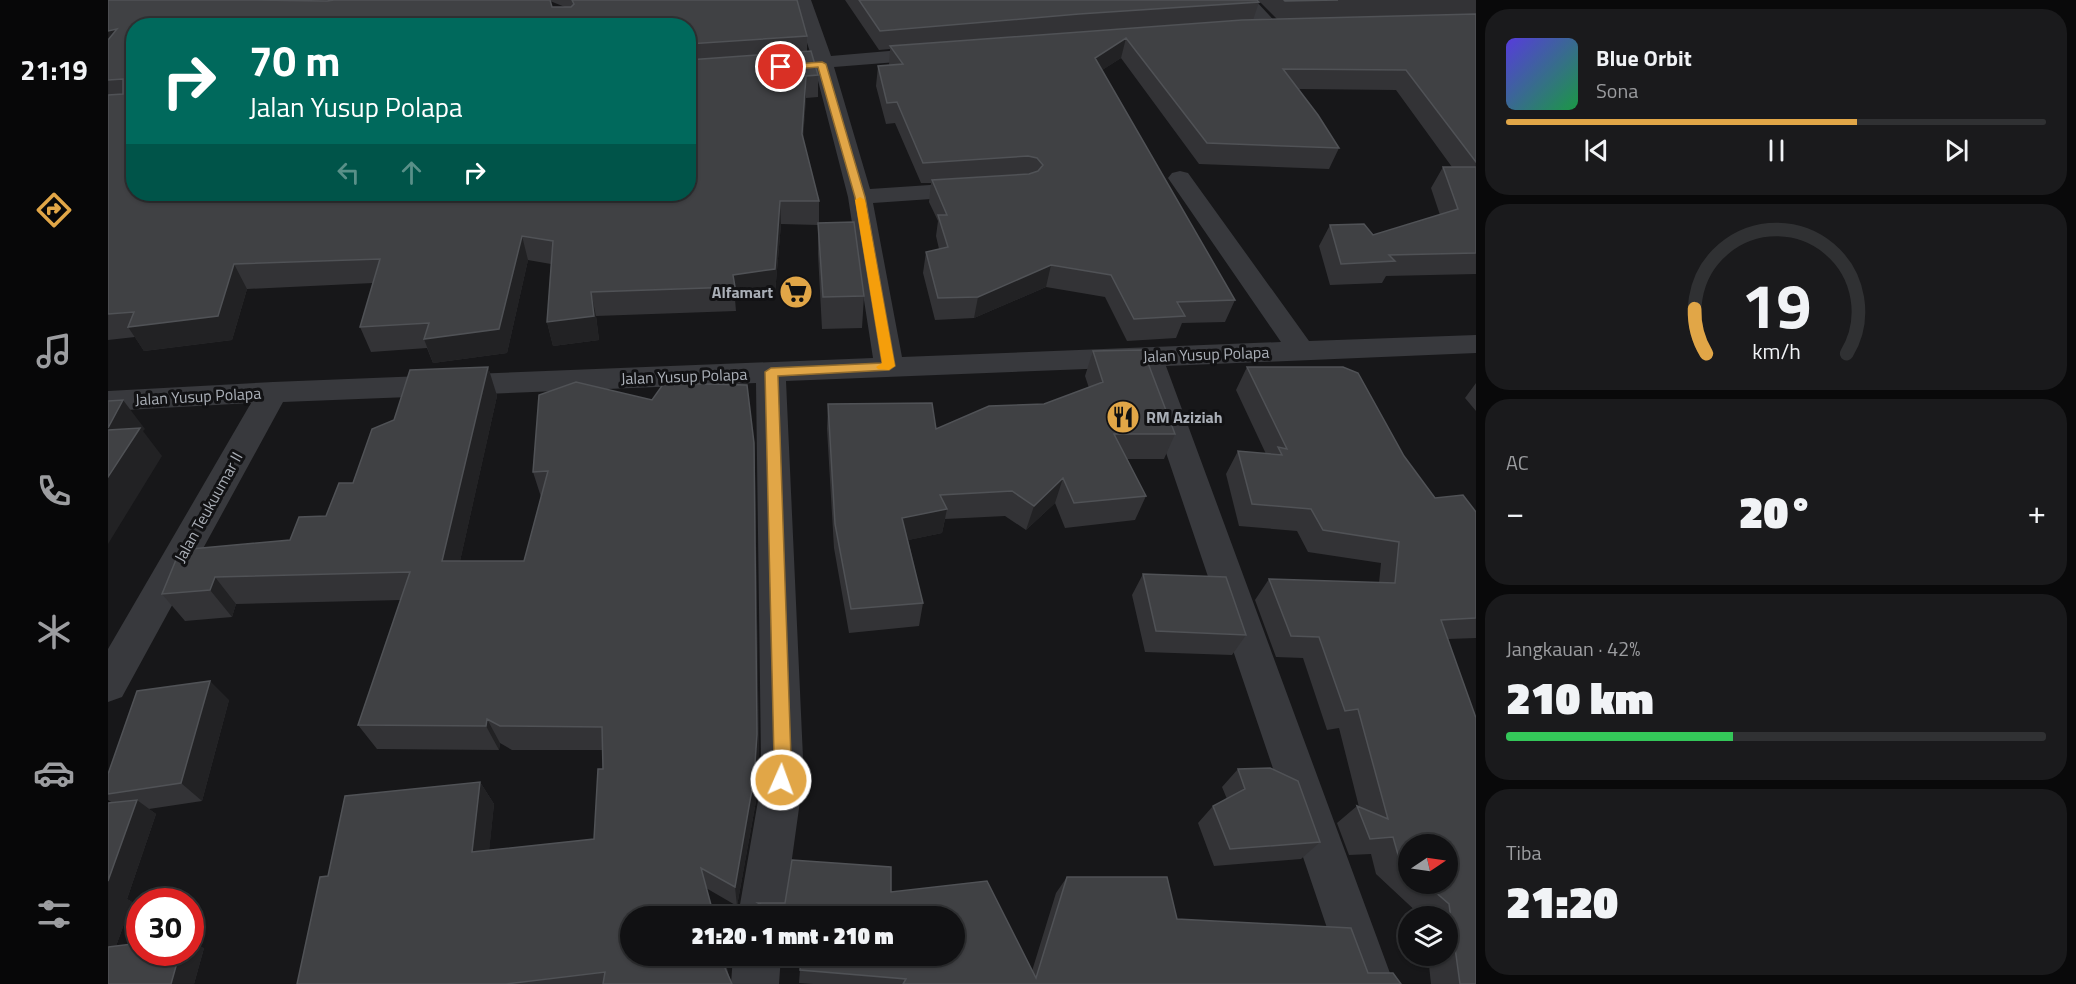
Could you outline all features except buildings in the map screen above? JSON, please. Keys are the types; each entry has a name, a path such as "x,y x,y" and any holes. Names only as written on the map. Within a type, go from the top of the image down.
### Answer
{"street":[{"path":"802,0 860,197 889,366"},
{"path":"1245,0 1272,28"},
{"path":"1249,30 1295,27"},
{"path":"696,73 949,52"},
{"path":"1180,178 1301,351"},
{"path":"860,197 1000,188"},
{"name":"Jalan Yusup Polapa","path":"108,401 889,366 1476,344"},
{"path":"1148,356 1370,984"},
{"path":"763,906 779,801 782,758 771,372"},
{"name":"Jalan Teukuumar II","path":"108,685 273,392"},
{"path":"754,984 756,966"}],"slow traffic":[{"path":"860,200 889,366 882,367"}],"place":[{"name":"Alfamart","path":"796,292"},
{"name":"RM Aziziah","path":"1123,417"}],"route":[{"path":"781,67 822,64 860,197 889,366 771,372 781,780"}]}
